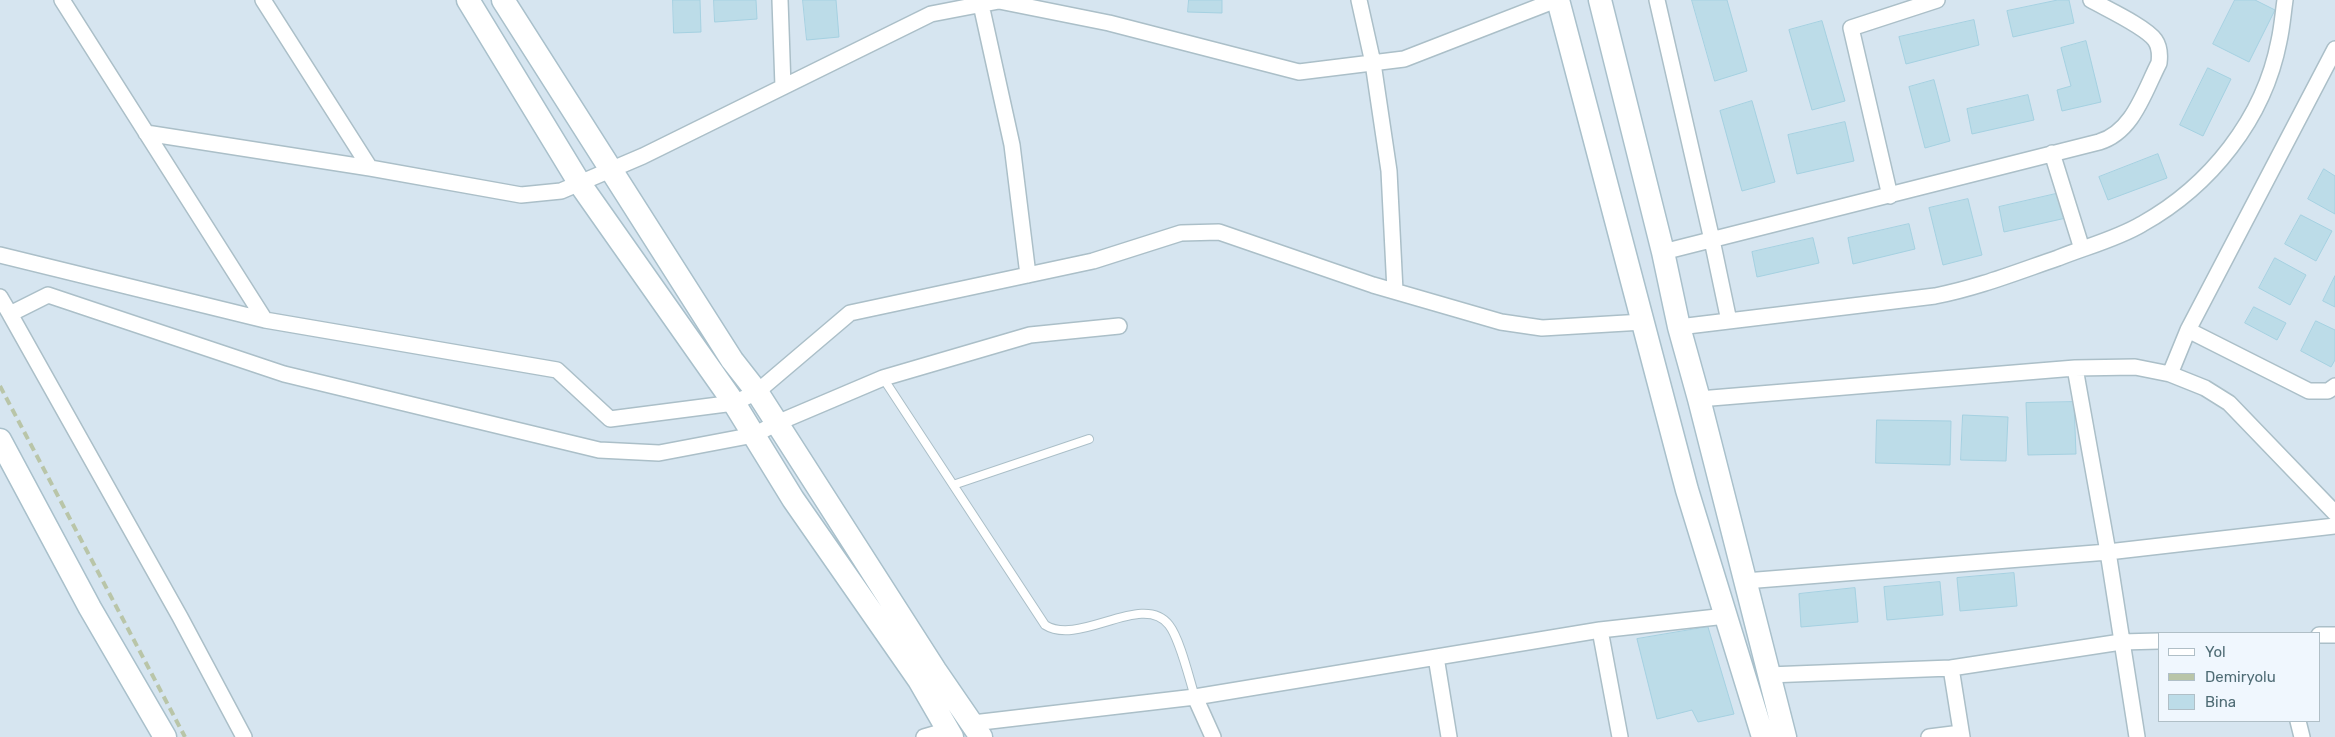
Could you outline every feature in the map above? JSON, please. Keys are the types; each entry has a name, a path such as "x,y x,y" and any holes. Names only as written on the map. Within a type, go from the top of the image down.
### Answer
{"main road":[{"path":"468,0 580,184 734,403 793,499 919,680 950,734"},
{"path":"503,0 732,360 757,392 930,662 977,730"},
{"path":"1557,0 1687,490 1762,737"},
{"path":"1600,0 1663,252 1679,328 1699,399 1785,737"},
{"path":"0,440 90,608 165,737"}],"street":[{"path":"62,0 265,320"},
{"path":"263,0 370,168"},
{"path":"780,0 783,87"},
{"path":"1359,0 1373,63 1389,171 1395,291"},
{"path":"146,134 370,168 521,195 561,191 580,184 611,168 643,156 931,14 980,2 999,1 1109,23 1299,72 1404,59 1529,5 1557,0"},
{"path":"1657,0 1712,240 1728,321"},
{"path":"1890,196 1851,28 1937,0"},
{"path":"1663,252 1890,196 2099,142 2117,135 2126,126 2159,63 2160,54 2157,42 2149,33 2091,0"},
{"path":"1679,328 1935,296 1972,289 2082,249 2140,225 2168,208 2197,185 2224,156 2245,127 2266,86 2279,43 2285,0"},
{"path":"980,2 1012,145 1028,275"},
{"path":"2170,374 2188,330 2335,48"},
{"path":"2052,153 2082,249"},
{"path":"0,255 265,320 557,370 610,420 734,403 757,392 850,313 1093,261 1181,233 1219,232 1395,291 1502,322 1542,328 1643,322"},
{"path":"10,314 48,295 284,374 598,450 658,453 754,435 777,423 883,378 1030,335 1120,326"},
{"path":"0,297 180,617 244,737"},
{"path":"2188,330 2309,391 2328,391 2335,386"},
{"path":"1699,399 2075,368 2135,367 2170,374 2205,388 2229,404 2335,513"},
{"path":"2075,368 2108,552 2137,737"},
{"path":"1745,581 2108,552 2335,526"},
{"path":"977,730 1195,697 1600,630 1726,616"},
{"path":"1600,630 1620,737"},
{"path":"2320,635 2335,635"},
{"path":"1768,675 1950,668 2121,642 2158,641"},
{"path":"1436,657 1450,737"},
{"path":"1929,737 1961,735 1950,668"},
{"path":"1195,697 1214,737"},
{"path":"2298,722 2302,737"},
{"path":"924,737 950,734"}],"lane":[{"path":"883,378 1045,625 1063,632 1144,613 1161,617 1173,630 1195,697"},
{"path":"953,485 1089,439"}],"shaded area":[{"path":"0,0 2335,0 2335,737 0,737"}],"building":[{"path":"673,0 700,0 701,32 674,33"},
{"path":"714,0 756,0 757,19 715,22"},
{"path":"803,0 836,0 839,37 807,40"},
{"path":"1189,0 1222,0 1222,13 1188,12"},
{"path":"1692,0 1727,0 1747,71 1715,81"},
{"path":"2058,0 2069,0 2074,23 2013,37 2007,11"},
{"path":"2235,0 2255,0 2275,10 2249,62 2213,44"},
{"path":"1974,20 1979,45 1906,64 1899,37"},
{"path":"1822,21 1845,101 1812,110 1789,30"},
{"path":"2086,41 2101,102 2062,111 2057,90 2071,86 2061,48"},
{"path":"2208,68 2231,79 2203,136 2180,125"},
{"path":"1934,80 1950,141 1925,148 1909,87"},
{"path":"2028,95 2034,120 1972,134 1967,109"},
{"path":"1752,101 1775,182 1742,191 1720,111"},
{"path":"1845,122 1854,161 1797,174 1788,135"},
{"path":"2158,154 2167,178 2108,200 2099,177"},
{"path":"2324,169 2335,176 2335,214 2308,199"},
{"path":"2060,193 2066,218 2004,232 1999,207"},
{"path":"1968,199 1982,255 1943,265 1929,208"},
{"path":"2301,215 2332,231 2316,261 2285,244"},
{"path":"1909,224 1915,249 1853,264 1848,238"},
{"path":"1813,238 1819,263 1757,277 1752,252"},
{"path":"2275,258 2306,275 2290,305 2259,288"},
{"path":"2335,276 2335,307 2323,301"},
{"path":"2254,307 2286,323 2277,340 2245,323"},
{"path":"2316,321 2335,330 2335,360 2331,367 2301,351"},
{"path":"2074,402 2076,454 2028,455 2026,403"},
{"path":"1963,415 2008,417 2006,461 1961,460"},
{"path":"1877,420 1951,421 1950,465 1876,463"},
{"path":"2014,573 2017,606 1960,611 1957,578"},
{"path":"1940,582 1943,615 1887,620 1884,587"},
{"path":"1855,588 1858,622 1801,627 1799,594"},
{"path":"1708,627 1734,714 1698,722 1692,710 1657,719 1637,639"}],"railway":[{"path":"0,386 185,737"}]}
